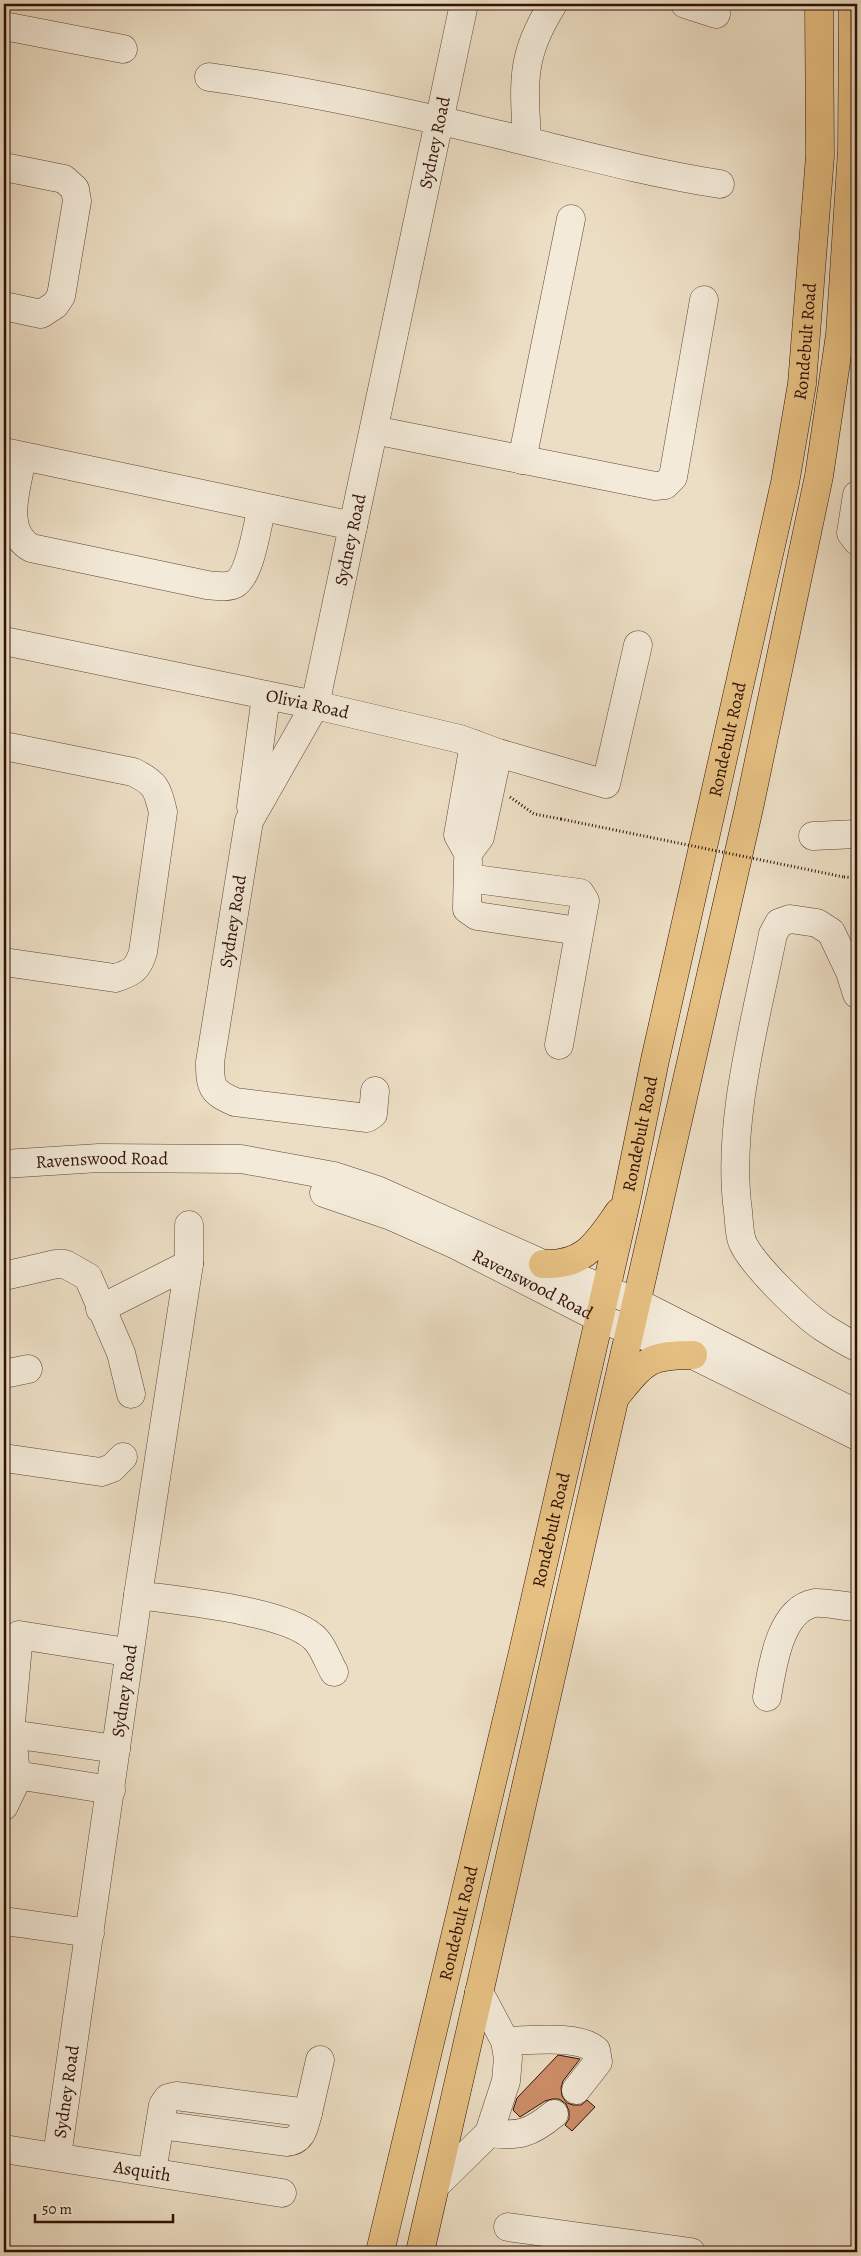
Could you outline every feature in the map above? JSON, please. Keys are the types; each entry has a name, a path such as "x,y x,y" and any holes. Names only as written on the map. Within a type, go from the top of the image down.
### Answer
{"main road":[{"name":"Rondebult Road","path":"380,2252 520,1662 626,1202 659,1041 786,483 802,384 820,156 819,4"},
{"name":"Rondebult Road","path":"420,2252 747,818 819,476 840,335 852,150 853,4"},
{"path":"543,1264 560,1265 584,1256 599,1240 626,1202"},
{"path":"613,1399 642,1364 656,1357 693,1355"}],"street":[{"name":"Sydney Road","path":"375,1091 373,1114 368,1118 235,1102 220,1096 213,1088 210,1080 210,1062 249,821 314,705 464,4"},
{"path":"527,141 525,70 532,43 553,4"},
{"path":"684,4 716,14"},
{"path":"4,26 123,49"},
{"path":"209,76 272,86 438,120 669,176 720,184"},
{"path":"4,167 64,179 75,189 77,201 63,286 55,306 41,314 4,306"},
{"path":"522,460 571,218"},
{"path":"374,430 654,486 665,484 673,477 704,300"},
{"path":"262,507 243,575 234,584 222,587 30,548 23,543 14,530 13,454 353,526"},
{"path":"857,495 851,533 857,541"},
{"name":"Olivia Road","path":"4,641 314,705 460,739 486,749 606,784 638,645"},
{"path":"249,821 266,696"},
{"path":"4,746 134,772 151,780 159,796 163,812 143,952 139,965 127,974 115,978 4,962"},
{"path":"486,749 458,835 468,866 468,909 477,916 580,932"},
{"path":"813,836 857,834"},
{"path":"468,866 580,893 585,901 558,1045"},
{"path":"857,994 850,972 831,932 817,923 790,919 779,923 773,934 739,1109 735,1144 734,1185 742,1240 750,1255 786,1294 823,1328 857,1347"},
{"name":"Ravenswood Road","path":"4,1164 99,1158 241,1159 343,1179 378,1190 543,1264 636,1302 857,1414"},
{"name":"Ravenswood Road","path":"198,1158 237,1173 294,1185 345,1199 391,1216 456,1245 599,1318 693,1355 857,1436"},
{"name":"Sydney Road","path":"57,2156 138,1595 189,1264 189,1224"},
{"path":"4,1276 56,1264 65,1264 88,1277 100,1309 121,1353 131,1394"},
{"path":"100,1309 189,1264"},
{"path":"4,1458 101,1472 112,1468 123,1457"},
{"path":"138,1595 231,1608 290,1623 314,1636 334,1672"},
{"path":"766,1697 775,1652 787,1626 801,1609 816,1603 842,1608 857,1608"},
{"path":"4,1806 15,1783 10,1774 11,1633 114,1650"},
{"path":"11,1734 116,1749"},
{"path":"10,1774 111,1790"},
{"path":"4,1921 90,1933"},
{"path":"436,2185 489,2133 508,2070 505,2041 479,1992"},
{"path":"505,2041 568,2041 591,2046 596,2050 598,2062 576,2090"},
{"path":"152,2172 160,2125 286,2142 295,2141 301,2136 320,2060"},
{"path":"489,2133 504,2135 526,2133 538,2127 554,2114"},
{"name":"Asquith","path":"4,2149 282,2193"},
{"path":"508,2228 691,2252"}],"path":[{"path":"562,819 844,877 857,878"}],"building":[{"path":"558,2055 580,2059 563,2081 561,2088 562,2096 567,2103 573,2105 581,2105 587,2100 595,2107 572,2131 565,2125 569,2119 569,2111 566,2104 559,2099 545,2101 520,2117 513,2110 517,2098"}]}
